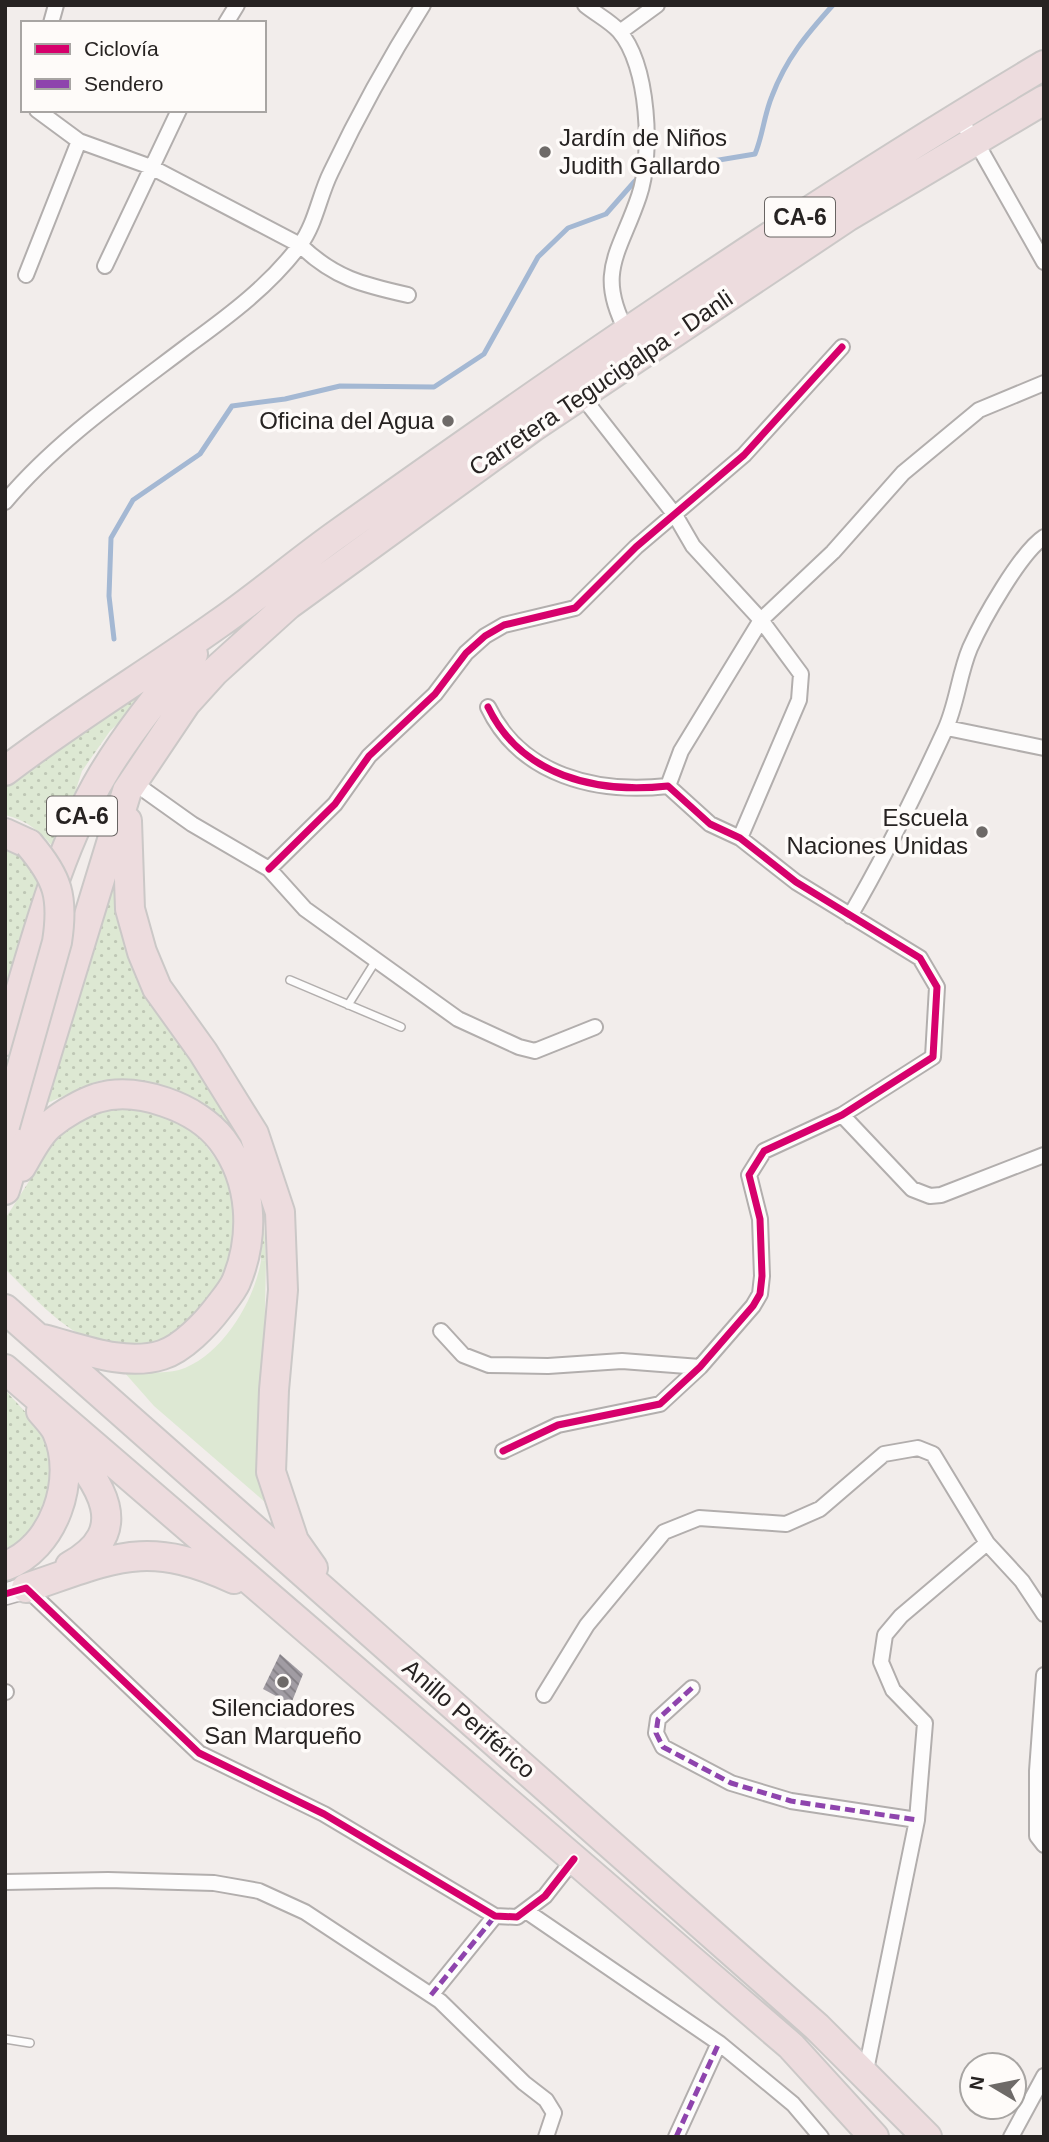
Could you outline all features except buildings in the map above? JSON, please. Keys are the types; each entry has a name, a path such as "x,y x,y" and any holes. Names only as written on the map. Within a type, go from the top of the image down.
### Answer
{"highway":[{"name":"Carretera Tegucigalpa - Danli","path":"220,623 337,534 626,332 957,117 1044,65"},
{"name":"Carretera Tegucigalpa - Danli","path":"130,787 186,703 214,672 288,605 581,395 847,217 1044,100"},
{"path":"5,771 52,735 220,623"},
{"name":"CA-6","path":"5,1041 60,869 102,775 167,684 220,623"},
{"path":"130,787 130,909 142,952 157,988 203,1052 254,1134 280,1212 283,1290 274,1390 271,1472 294,1541 342,1607"},
{"name":"CA-6","path":"5,1190 130,787"},
{"path":"5,1126 57,942 61,914 60,895 53,878 17,839"},
{"path":"5,1190 49,1125 98,1098 126,1096 173,1106 198,1119 222,1140 247,1195 249,1224 236,1283 204,1326 163,1355 120,1359 36,1337"},
{"name":"Anillo Periférico","path":"5,1308 807,2018 927,2137"},
{"path":"12,1376 100,1488 105,1522 100,1541 89,1554 16,1591"},
{"name":"Anillo Periférico","path":"12,1376 791,2046 874,2137"},
{"path":"5,1566 32,1551 53,1522 64,1481 57,1432"},
{"path":"16,1591 119,1557 143,1554 203,1564 265,1593"}],"street":[{"path":"227,21 237,5"},
{"path":"5,502 23,481 74,436 252,298 300,245 317,214 325,185 349,135 423,5"},
{"path":"585,5 620,32 637,68 647,111 646,159 639,195 610,270 613,306 626,332"},
{"path":"620,32 657,5"},
{"path":"40,112 79,141 150,167 300,245 319,263 356,284 408,295"},
{"path":"105,266 177,112"},
{"path":"957,117 975,140 1044,262"},
{"path":"26,275 79,141"},
{"path":"269,869 335,804 369,756 435,694 466,653 485,636 511,623 575,608 636,547 744,455 842,347"},
{"path":"668,786 681,751 761,620 833,552 903,473 978,410 1044,383"},
{"path":"581,395 675,515 693,546 761,620 795,664 803,683 799,700 740,838"},
{"path":"850,916 878,867 947,728 969,649 1007,583 1035,543 1044,537"},
{"path":"488,707 498,727 513,745 542,767 572,780 600,786 668,786 710,824 740,838 796,881 920,958 937,987 933,1057 842,1115 764,1151 749,1175 760,1219 760,1294 753,1306 700,1367 660,1404 558,1425 503,1451"},
{"path":"947,728 1044,748"},
{"path":"130,787 269,869 305,909 375,962 458,1019 519,1047 535,1051 595,1027"},
{"path":"842,1115 912,1189 930,1196 941,1195 1044,1155"},
{"path":"441,1331 463,1355 489,1365 548,1366 622,1361 700,1367"},
{"path":"544,1695 587,1625 664,1532 699,1518 786,1524 820,1509 884,1454 918,1448 933,1454 987,1543 1022,1581 1044,1614"},
{"path":"865,2075 917,1820 925,1723 893,1690 881,1662 885,1635 901,1616 987,1543"},
{"path":"16,1591 199,1754 324,1814 495,1916 517,1917 526,1911 545,1896 574,1859"},
{"path":"1044,1675 1037,1771 1037,1836 1044,1845"},
{"path":"692,1688 658,1719 656,1733 663,1747 731,1783 791,1801 917,1820"},
{"path":"5,1882 108,1880 214,1883 259,1891 304,1912 431,1995 546,2101 554,2113 546,2137"},
{"path":"526,1911 719,2043 793,2104 821,2137"},
{"path":"431,1995 495,1916"},
{"path":"676,2137 719,2043"},
{"path":"1012,2137 1044,2076"}],"lane":[{"path":"348,1005 375,962"},
{"path":"290,980 401,1027"},
{"path":"5,2039 30,2043"}],"green space":[{"path":"142,685 151,692 110,731 82,771 56,851 34,828 5,815 5,780"},
{"path":"5,840 46,875 5,1006"},
{"path":"115,866 122,914 261,1171 266,1260 261,1261 257,1216 203,1106 155,1084 101,1080 45,1104"},
{"path":"130,1101 178,1119 201,1139 230,1186 239,1227 236,1255 228,1277 199,1316 181,1331 160,1342 138,1347 114,1347 91,1340 67,1326 5,1269 5,1219 61,1131 86,1113"},
{"path":"266,1260 264,1357 257,1439 266,1503 154,1406 124,1372 179,1370 209,1353 222,1341 243,1310 261,1261"},
{"path":"5,1390 43,1431 57,1468 49,1505 31,1536 5,1549"}],"waterway":[{"path":"659,170 755,154 769,103 784,70 806,37 833,5"},
{"path":"114,639 109,596 111,538 133,500 200,454 232,406 285,399 340,386 434,387 484,354 538,257 568,228 606,214 635,181"}],"marked path":[{"path":"692,1688 658,1719 656,1733 663,1747 731,1783 791,1801 917,1820"},
{"path":"431,1995 495,1916"},
{"path":"676,2137 719,2043"}],"cycle path":[{"path":"269,869 335,804 369,756 435,694 466,653 485,636 504,625 575,608 636,547 744,455 842,347"},
{"path":"488,707 502,731 520,750 564,775 615,787 668,786 710,824 740,838 796,882 920,958 937,987 933,1057 842,1115 764,1151 749,1175 760,1219 760,1294 753,1306 700,1367 660,1404 558,1425 503,1451"},
{"path":"5,1594 26,1588 199,1753 324,1814 495,1916 517,1917 545,1896 574,1859"}],"place":[{"name":"Jardín de Niños Judith Gallardo","path":"545,152"},
{"name":"Oficina del Agua","path":"448,421"},
{"name":"Escuela Naciones Unidas","path":"982,832"},
{"name":"Silenciadores San Marqueño","path":"283,1682"}]}
